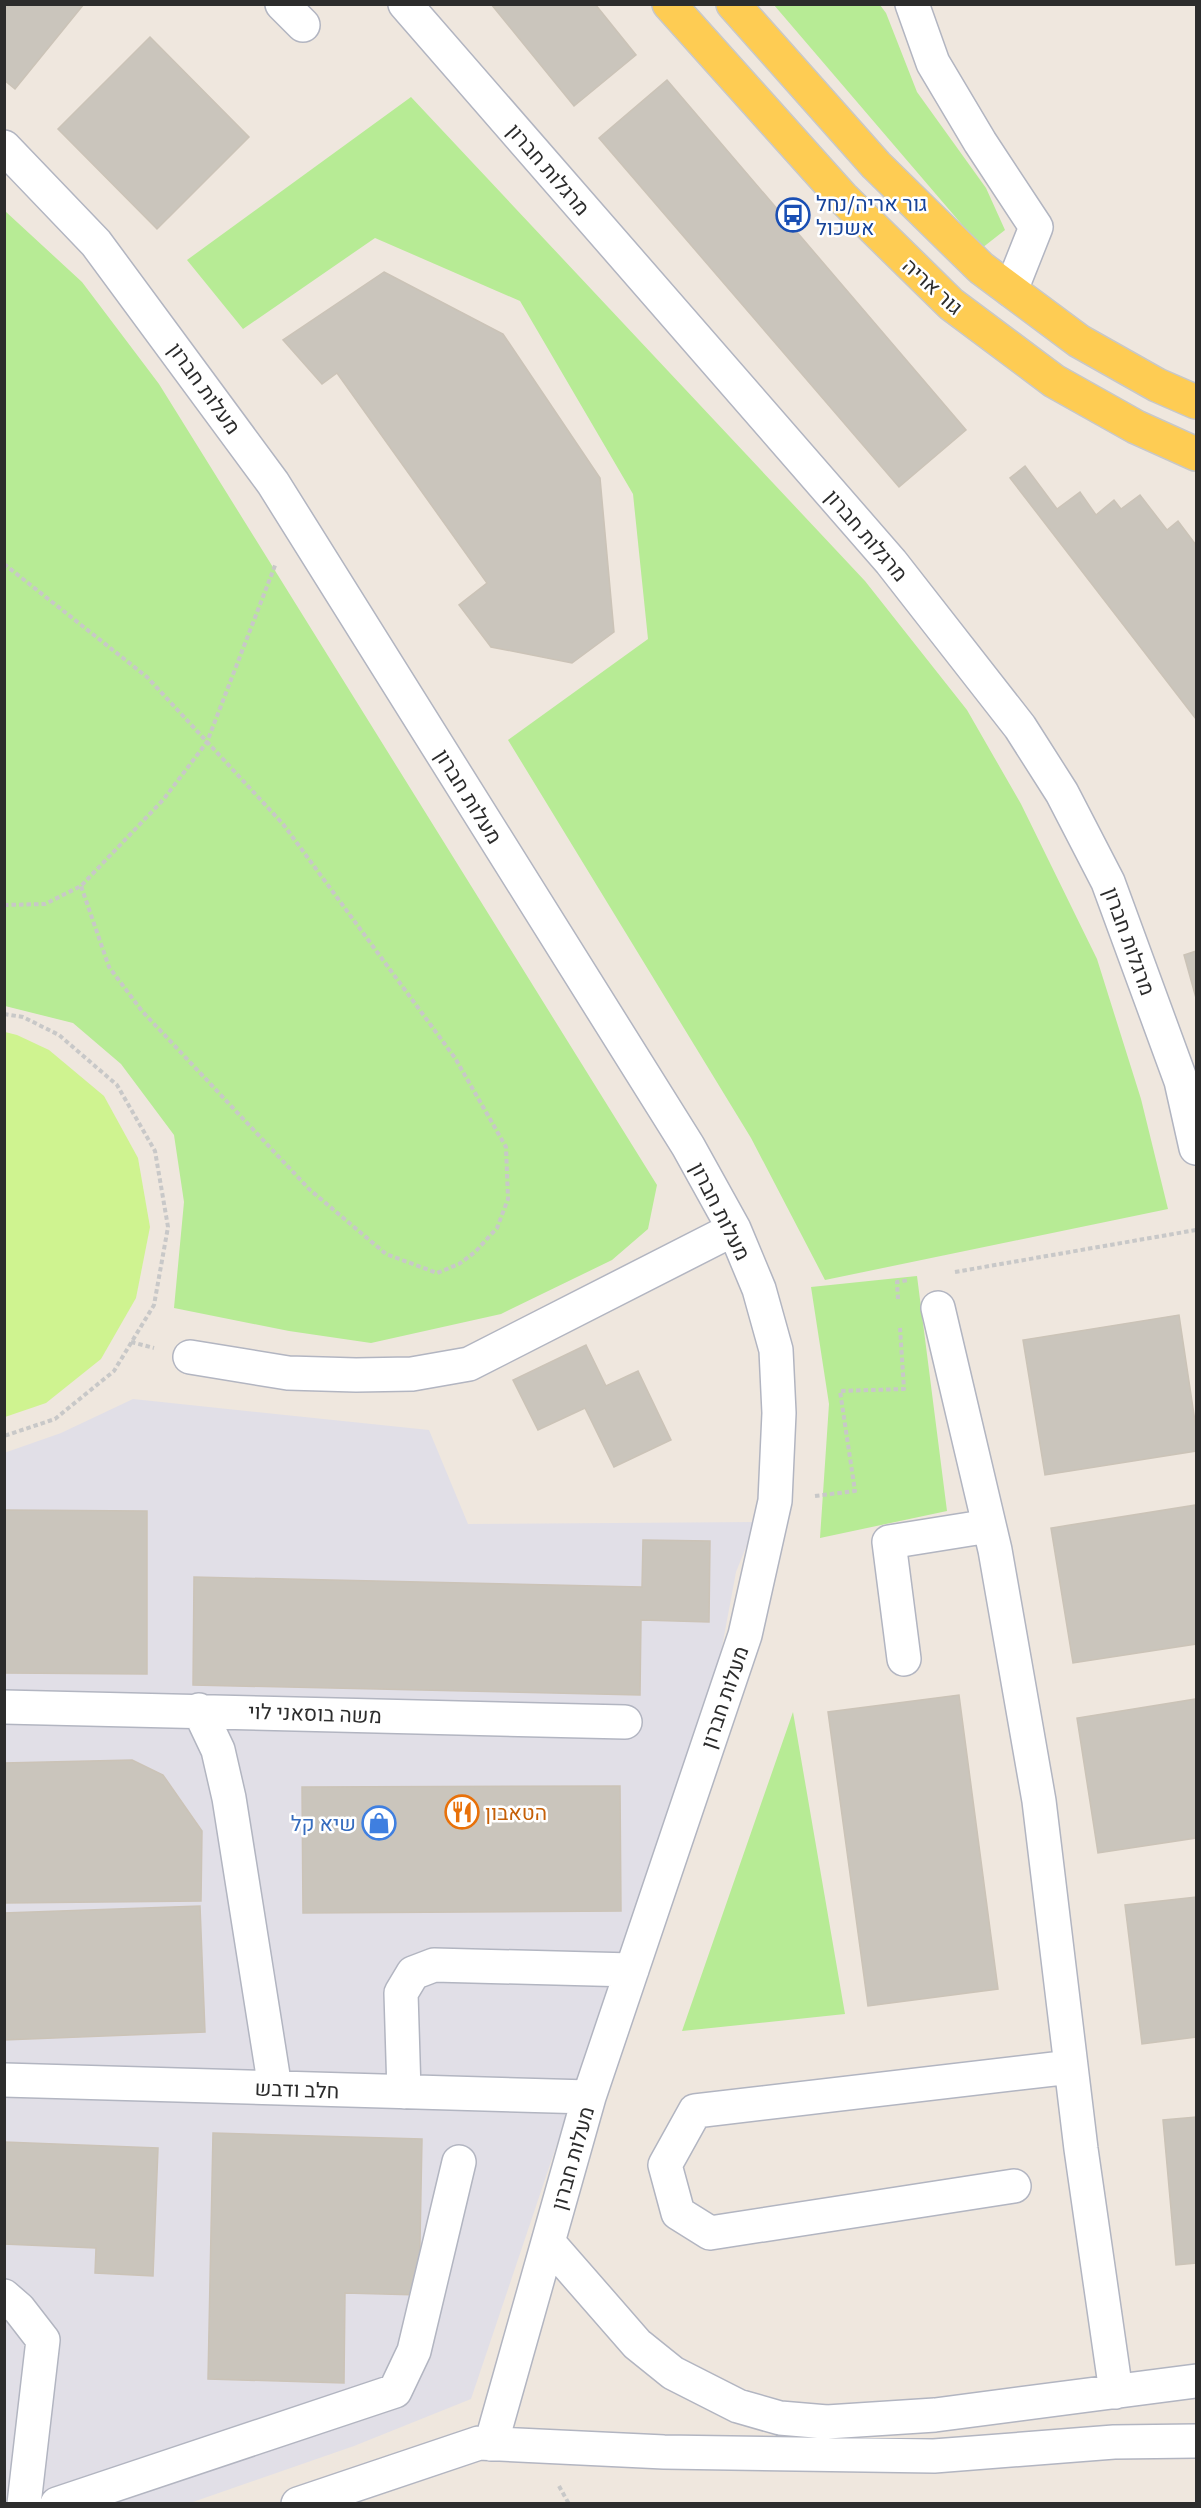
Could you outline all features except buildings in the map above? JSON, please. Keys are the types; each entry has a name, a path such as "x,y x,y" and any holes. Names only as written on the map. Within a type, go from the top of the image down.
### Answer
{"main road":[{"name":"גור אריה","path":"669,4 842,197 951,304 1054,381 1136,428 1197,454"},
{"path":"732,4 876,165 981,268 1079,341 1157,385 1197,402"}],"street":[{"name":"מרגלות חברון","path":"405,4 891,562 1020,727 1062,793 1108,882 1181,1081 1197,1148"},
{"path":"912,4 933,63 980,142 1036,227 1011,290"},
{"name":"מעלות חברון","path":"4,147 96,243 267,473 688,1146 734,1230 759,1289 776,1350 778,1413 775,1501 746,1635 589,2097 491,2444"},
{"path":"190,1357 288,1373 356,1375 412,1374 469,1364 734,1230"},
{"path":"938,1308 989,1526 1039,1801 1080,2149 1116,2392"},
{"path":"904,1659 889,1542 989,1526"},
{"name":"משה בוסאני לוי","path":"4,1707 625,1722"},
{"path":"199,1710 218,1750 229,1798 275,2088"},
{"path":"404,2092 401,1993 413,1973 434,1965 632,1970"},
{"path":"1014,2186 711,2233 678,2213 665,2165 695,2111 1071,2067"},
{"name":"חלב ודבש","path":"4,2080 589,2097"},
{"path":"57,2504 395,2391 414,2351 459,2162"},
{"path":"548,2242 637,2344 673,2373 738,2406 780,2418 827,2422 935,2415 1197,2381"},
{"path":"4,2296 19,2309 43,2340 24,2504"},
{"path":"298,2504 479,2443 664,2452 934,2456 1114,2442 1197,2441"}],"path":[{"path":"4,905 45,904 81,886 163,800 207,742 294,516"},
{"path":"4,564 147,676 290,833 455,1058 506,1148 508,1199 497,1228 475,1252 459,1264 437,1273 386,1254 309,1189 142,1011 109,967 81,886"},
{"path":"4,1014 23,1017 59,1035 117,1085 155,1152 168,1227 153,1305 114,1371 55,1419 4,1436"}],"shaded area":[{"path":"133,1399 429,1430 468,1524 756,1522 736,1572 719,1663 471,2399 354,2446 190,2503 5,2503 4,1453 61,1433"}],"green space":[{"path":"774,5 880,5 886,13 917,92 986,188 1005,230 982,248"},
{"path":"411,97 865,581 967,710 1021,804 1097,959 1141,1099 1168,1209 825,1280 751,1138 508,740 648,639 633,494 520,301 375,238 243,329 187,260"},
{"path":"5,211 82,282 159,384 657,1185 648,1229 612,1260 501,1314 371,1343 289,1331 174,1308 184,1202 174,1135 121,1064 73,1023 5,1006"},
{"path":"5,1032 49,1050 104,1096 138,1158 150,1227 136,1298 101,1359 46,1403 5,1417"},
{"path":"917,1276 947,1511 820,1538 829,1404 811,1287"},
{"path":"793,1712 845,2014 682,2031"}],"place":[{"name":"גור אריה/נחל אשכול","path":"793,215"},
{"name":"הטאבון","path":"462,1812"},
{"name":"שיא קל","path":"379,1823"}]}
